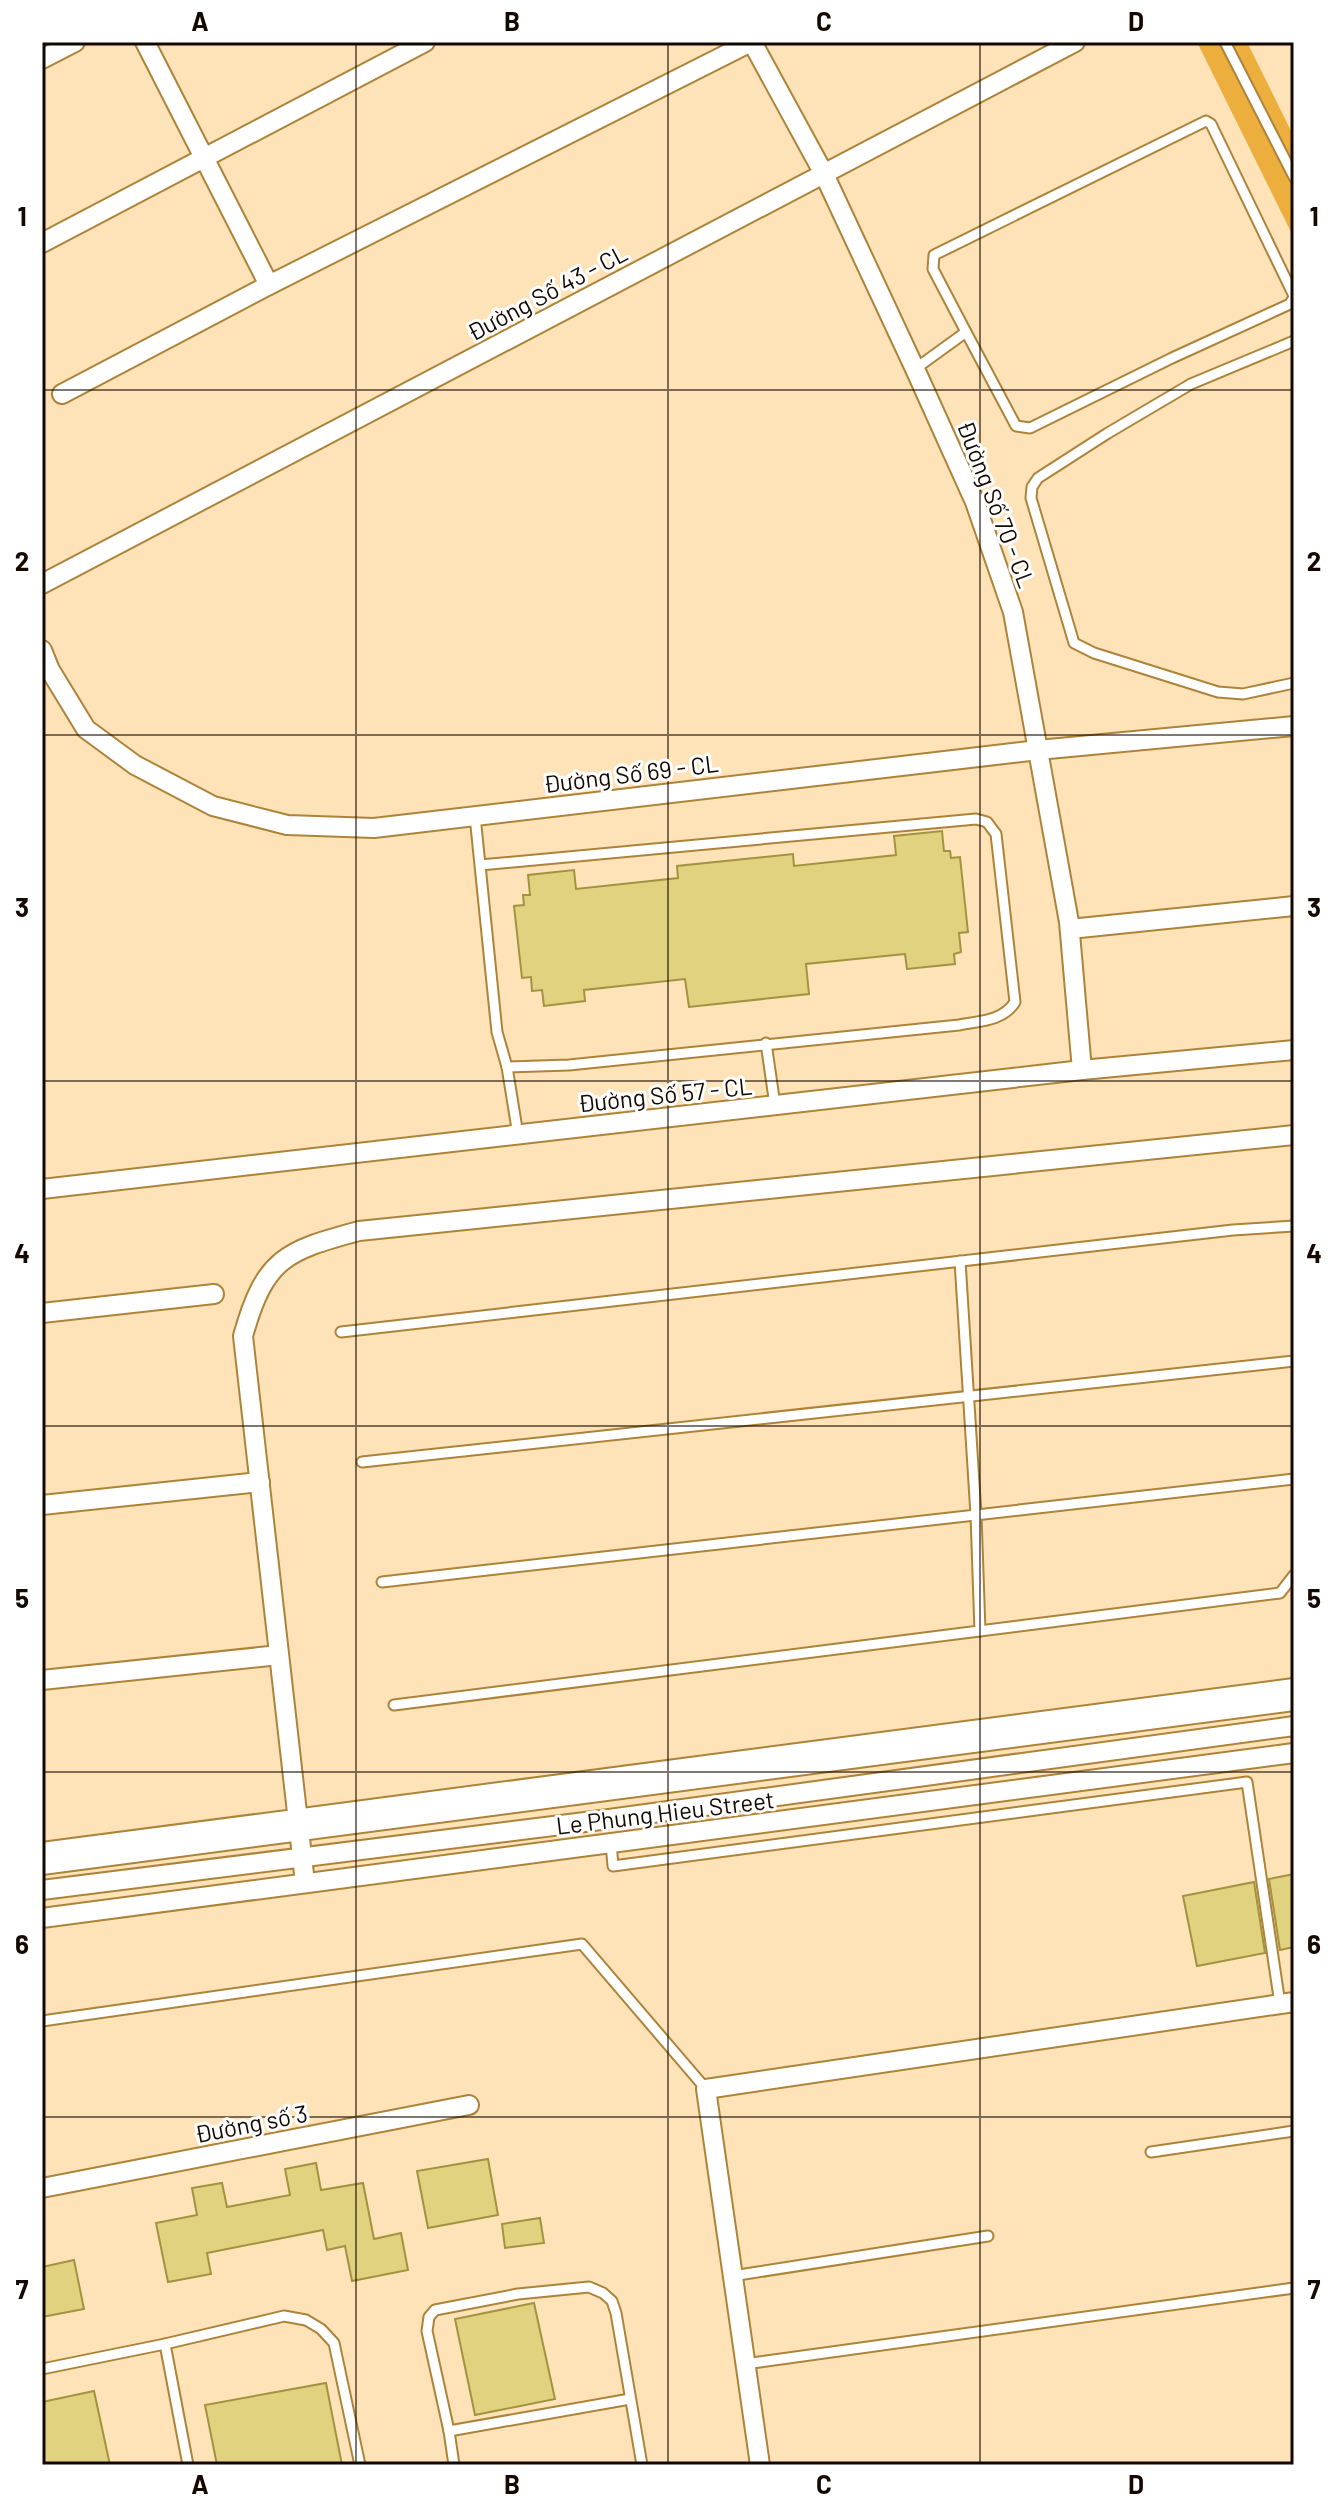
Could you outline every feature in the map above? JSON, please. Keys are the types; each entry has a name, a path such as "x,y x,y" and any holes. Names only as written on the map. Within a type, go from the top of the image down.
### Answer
{"street":[{"path":"42,59 75,42"},
{"path":"145,42 269,285"},
{"path":"42,243 425,42"},
{"path":"62,394 269,285 751,42"},
{"name":"Đường Số 70 - CL","path":"751,42 824,174 915,369 975,502 1013,612 1070,929 1082,1070"},
{"name":"Đường Số 43 - CL","path":"42,584 1075,42"},
{"name":"Đường Số 69 - CL","path":"42,650 50,670 86,729 135,765 213,806 287,825 374,828 1038,750 1294,726"},
{"path":"1070,929 1294,906"},
{"name":"Đường Số 57 - CL","path":"42,1189 1082,1070 1294,1050"},
{"path":"305,1883 243,1336 253,1301 277,1264 309,1244 375,1229 1294,1135"},
{"path":"42,1313 214,1294"},
{"path":"42,1505 260,1482"},
{"path":"42,1680 279,1655"},
{"name":"Le Phung Hieu Street","path":"606,1785 1294,1688"},
{"name":"Le Phung Hieu Street","path":"42,1852 298,1825 1294,1701"},
{"name":"Le Phung Hieu Street","path":"42,1890 301,1855 609,1819 1294,1726"},
{"name":"Le Phung Hieu Street","path":"42,1918 1294,1753"},
{"path":"606,1785 611,1843"},
{"name":"Le Phung Hieu Street","path":"42,1865 298,1825"},
{"path":"760,2465 706,2089 1287,2003"},
{"name":"Đường số 3","path":"42,2188 469,2105"}],"lane":[{"path":"1225,42 1294,177"},
{"path":"1206,121 1211,124 1294,297 1290,304 1030,428 1016,426 966,332 933,269 934,255 1206,121"},
{"path":"915,369 966,332"},
{"path":"1294,341 1191,384 1108,433 1038,478 1032,487 1031,498 1074,643 1094,653 1218,692 1243,694 1294,683"},
{"path":"474,815 497,1032 507,1067 518,1135"},
{"path":"480,865 976,819 987,822 996,834 1015,1002 1009,1012 959,1025 569,1065 507,1067"},
{"path":"766,1043 775,1105"},
{"path":"341,1332 1233,1230 1294,1226"},
{"path":"960,1261 980,1631"},
{"path":"362,1462 1294,1361"},
{"path":"382,1582 1294,1479"},
{"path":"394,1705 1280,1593 1294,1575"},
{"path":"611,1843 613,1866 1247,1782 1287,2003"},
{"path":"42,2021 582,1944 706,2089"},
{"path":"1151,2152 1294,2131"},
{"path":"732,2276 988,2236"},
{"path":"454,2465 427,2331 429,2317 435,2310 518,2294 589,2287 612,2301 616,2313 642,2465"},
{"path":"745,2364 1294,2288"},
{"path":"42,2369 284,2316 306,2320 321,2329 334,2343 360,2465"},
{"path":"165,2344 188,2465"},
{"path":"449,2431 630,2399"}],"shaded area":[{"path":"1197,42 1247,42 1294,137 1294,238"}],"building":[{"path":"942,831 944,851 950,851 951,858 960,857 968,932 959,933 961,952 954,954 955,964 907,969 905,954 806,964 809,994 689,1007 685,979 584,990 585,1001 544,1006 542,990 532,991 531,977 522,978 514,906 524,905 523,895 530,895 528,875 574,870 576,889 678,878 677,866 793,854 794,866 896,855 894,836"},
{"path":"1294,1874 1294,1947 1280,1950 1269,1879"},
{"path":"1254,1882 1265,1953 1197,1966 1183,1896"},
{"path":"488,2159 498,2215 428,2228 417,2171"},
{"path":"316,2163 321,2190 363,2183 374,2239 401,2233 408,2270 352,2281 345,2246 327,2250 323,2230 207,2253 211,2274 168,2282 156,2223 197,2215 192,2188 222,2183 227,2207 290,2195 285,2169"},
{"path":"540,2218 544,2243 505,2248 502,2224"},
{"path":"74,2260 84,2309 42,2317 42,2267"},
{"path":"534,2303 555,2399 475,2415 455,2319"},
{"path":"326,2383 342,2465 217,2465 205,2405"},
{"path":"94,2391 110,2465 42,2465 42,2402"}]}
